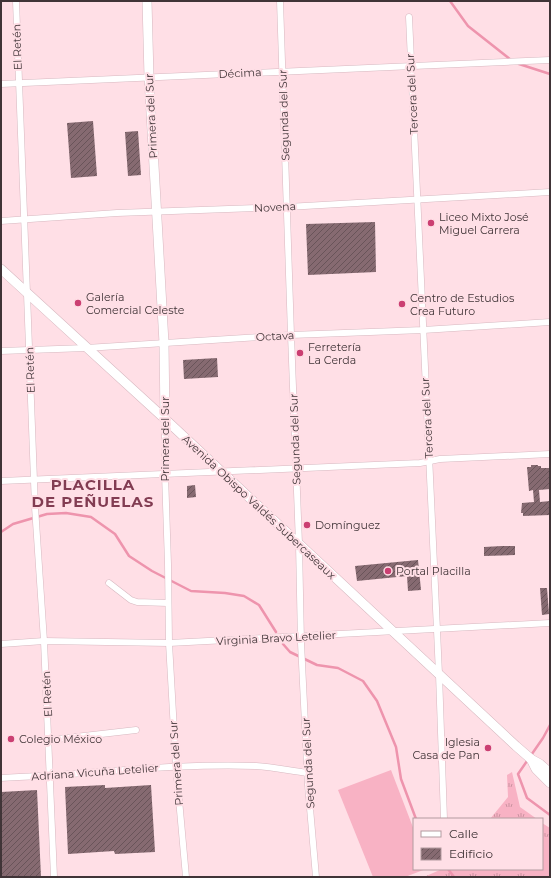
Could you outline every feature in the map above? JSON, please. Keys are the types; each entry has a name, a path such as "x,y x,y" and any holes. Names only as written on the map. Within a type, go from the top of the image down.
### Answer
{"main road":[{"name":"Primera del Sur","path":"147,1 149,77 164,343 165,419"},
{"name":"Avenida Obispo Valdés Subercaseaux","path":"1,269 300,544 531,760"},
{"path":"531,760 540,764 550,772"},
{"path":"531,760 536,770 550,783"}],"street":[{"name":"El Retén","path":"16,1 35,507 44,641 54,877"},
{"name":"Segunda del Sur","path":"280,1 291,335 300,544 302,665 316,877"},
{"name":"Tercera del Sur","path":"409,17 439,674 444,818"},
{"name":"Décima","path":"1,84 550,60"},
{"name":"Novena","path":"1,221 117,213 417,200 550,192"},
{"name":"Octava","path":"1,351 86,348 291,335 423,330 550,322"},
{"name":"Primera del Sur","path":"165,419 168,643 176,766 186,877"},
{"path":"1,481 420,463 440,460 550,454"},
{"path":"109,583 131,600 136,602 168,603"},
{"name":"Virginia Bravo Letelier","path":"1,644 44,641 168,643 301,640 436,629 550,623"},
{"path":"49,740 136,730"},
{"name":"Adriana Vicuña Letelier","path":"1,778 50,776 176,766 258,766 308,773"}],"green space":[{"path":"391,770 413,827 413,870 423,870 405,877 373,877 338,790"},
{"path":"512,772 520,807 536,818 491,818 508,797 507,775"},
{"path":"543,824 550,828 550,877 424,877 440,870 543,870"},
{"path":"543,835 550,842 550,877 537,877 534,870 543,870"}],"building":[{"path":"93,121 97,176 71,178 67,123"},
{"path":"138,131 141,175 128,176 125,132"},
{"path":"375,222 376,272 308,275 306,224"},
{"path":"217,358 218,377 184,379 183,360"},
{"path":"531,465 538,465 541,466 541,468 550,468 550,489 539,490 540,502 550,501 550,515 523,516 523,513 521,513 522,503 534,502 533,490 529,491 527,467 531,467"},
{"path":"195,485 196,497 187,498 187,486"},
{"path":"515,546 515,555 484,556 484,547"},
{"name":"Portal Placilla","path":"418,560 421,590 408,591 407,576 357,581 355,566"},
{"path":"540,588 547,588 549,614 542,615"},
{"path":"105,785 105,788 151,785 155,852 115,854 114,851 68,854 65,787"},
{"path":"37,790 41,877 1,877 1,792"}],"waterway":[{"path":"450,1 468,26 511,60"},
{"path":"519,64 550,74"},
{"path":"1,532 13,524 47,514 66,513 91,517 115,534 129,556 152,571 191,591 225,593 244,596 259,605 276,632"},
{"path":"283,644 290,652 317,665 338,668 363,681 377,701 396,747 401,779 416,818"},
{"path":"550,725 543,738 518,774 527,798 550,815"},
{"path":"449,870 454,877"}],"place":[{"name":"Liceo Mixto José Miguel Carrera","path":"431,223"},
{"name":"Galería Comercial Celeste","path":"78,303"},
{"name":"Centro de Estudios Crea Futuro","path":"402,304"},
{"name":"Ferretería La Cerda","path":"300,353"},
{"name":"Domínguez","path":"307,525"},
{"name":"Portal Placilla","path":"388,571"},
{"name":"Colegio México","path":"11,739"},
{"name":"Iglesia Casa de Pan","path":"488,748"}],"district":[{"name":"PLACILLA DE PEÑUELAS","path":"93,492"}]}
